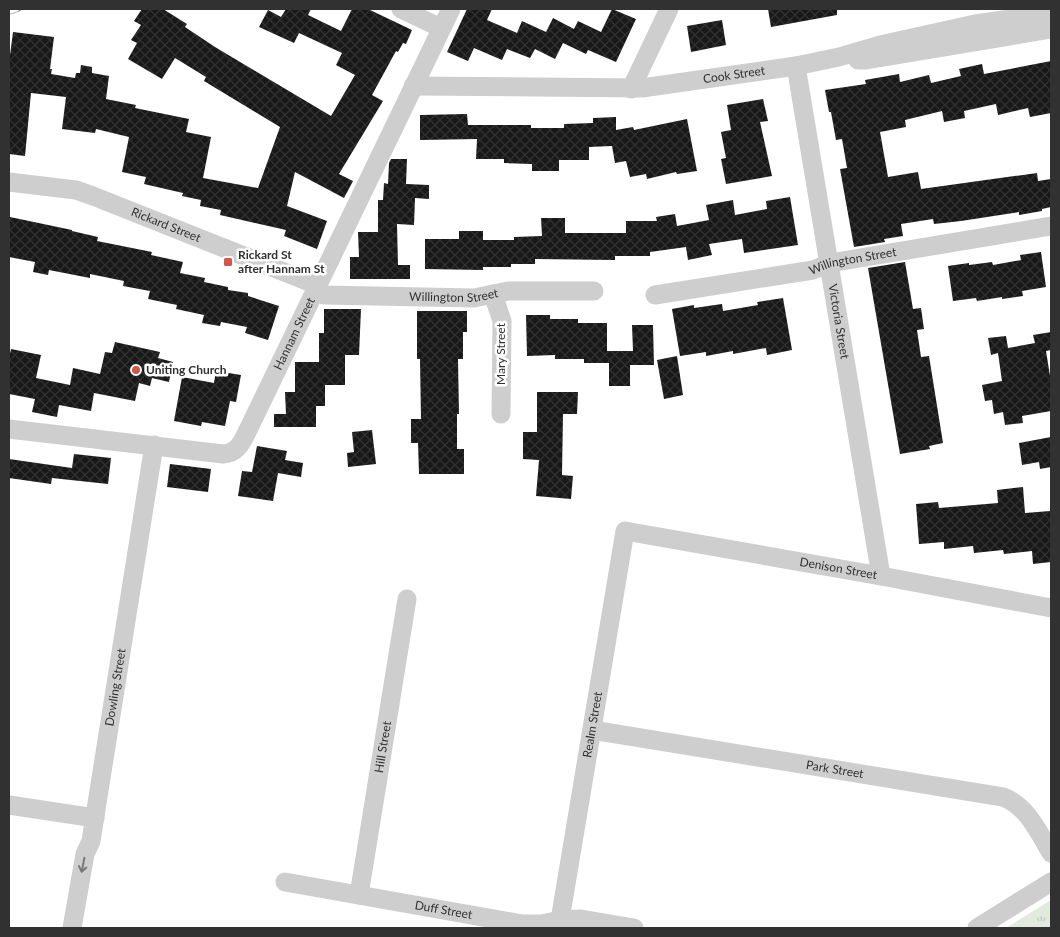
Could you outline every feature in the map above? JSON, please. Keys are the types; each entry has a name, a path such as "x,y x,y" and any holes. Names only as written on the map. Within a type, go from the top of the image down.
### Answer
{"street":[{"path":"401,9 441,28"},
{"name":"Hannam Street","path":"9,429 223,454 232,453 237,450 451,9"},
{"path":"631,89 669,9"},
{"name":"Cook Street","path":"413,86 631,89 796,66 839,57 976,16 1051,13"},
{"path":"839,57 866,60 1051,29"},
{"name":"Victoria Street","path":"796,66 881,576"},
{"name":"Rickard Street","path":"9,182 76,190 312,283 316,287"},
{"name":"Willington Street","path":"655,295 812,270 830,263 1051,226"},
{"name":"Willington Street","path":"316,287 324,295 474,298 508,291 594,291"},
{"name":"Mary Street","path":"493,294 502,321 500,414"},
{"name":"Dowling Street","path":"72,928 84,863 91,841 95,818 154,446"},
{"name":"Denison Street","path":"625,531 1051,608"},
{"name":"Realm Street","path":"560,920 625,531"},
{"name":"Hill Street","path":"359,895 407,599"},
{"name":"Park Street","path":"592,730 1003,797 1016,802 1024,810 1051,853"},
{"path":"9,805 95,818"},
{"name":"Duff Street","path":"285,882 522,924 542,924 560,920 581,919 634,928"},
{"path":"977,928 1051,882"}],"green space":[{"path":"1051,900 1051,928 1006,928"}],"building":[{"path":"142,9 163,9 187,24 185,27 215,47 331,116 355,75 336,65 342,53 299,33 294,43 259,27 268,10 281,17 286,9 311,9 308,15 341,31 352,9 368,9 412,30 406,44 403,43 398,52 396,51 372,95 383,101 339,174 353,181 344,198 295,172 287,206 327,221 317,249 284,236 286,230 220,215 221,210 200,206 201,200 182,196 183,193 144,184 146,177 122,172 129,137 96,129 95,133 62,129 66,97 31,93 25,156 9,154 9,63 13,32 54,37 51,74 75,78 76,73 80,73 81,65 92,67 92,73 109,76 106,99 136,105 135,108 189,119 186,132 211,137 203,178 258,188 280,127 204,81 206,77 175,58 162,79 128,59 137,43 131,40 141,25 134,21"},
{"path":"467,9 492,9 487,20 517,33 522,21 546,32 553,18 574,29 578,21 601,32 612,9 636,19 616,62 588,50 586,54 563,43 555,59 535,49 530,58 507,49 502,60 474,48 468,61 447,52"},
{"path":"768,9 837,9 837,15 771,27"},
{"path":"722,20 726,45 691,52 687,26"},
{"path":"1051,61 1051,113 1030,117 1028,108 998,115 996,104 964,111 965,118 944,122 942,111 905,120 906,127 880,132 888,177 918,172 921,189 1037,173 1038,181 1051,179 1051,207 1042,209 1042,211 1019,215 1019,212 934,224 933,219 901,224 903,236 884,239 885,242 854,247 840,169 847,168 842,139 836,140 825,90 866,84 865,80 899,74 900,82 929,75 931,83 961,76 959,69 982,64 984,74"},
{"path":"763,99 768,121 760,122 772,176 726,184 721,159 726,158 721,132 731,130 727,105"},
{"path":"467,114 468,125 531,125 531,128 564,128 564,124 593,123 593,118 616,117 616,130 633,127 634,130 687,119 697,171 677,174 676,172 647,179 646,174 630,177 626,161 615,163 612,146 589,147 589,160 559,160 559,171 532,171 532,164 504,163 504,159 476,159 477,139 420,140 420,115"},
{"path":"391,159 407,159 406,184 429,185 429,199 415,198 414,225 397,224 398,265 410,265 410,279 350,279 350,257 359,257 358,232 378,232 378,200 383,200 384,183 388,184 389,163"},
{"path":"790,197 798,245 744,253 742,239 709,244 712,255 688,260 686,247 650,252 650,256 615,256 615,260 535,259 535,264 511,264 511,267 483,267 483,270 425,269 425,239 459,239 459,231 483,231 483,240 514,240 514,237 542,236 541,218 565,218 565,233 626,233 626,221 657,221 656,217 675,214 677,226 709,220 706,205 733,200 735,215 767,209 766,201"},
{"path":"10,217 72,230 98,237 97,241 152,252 151,255 183,262 180,273 205,278 204,282 228,287 228,290 248,293 248,296 279,306 268,340 245,333 247,327 221,322 220,326 202,323 204,315 176,309 177,305 148,299 150,291 123,286 124,281 90,274 90,278 49,270 48,275 33,272 35,262 9,257"},
{"path":"1041,252 1046,287 1022,291 1023,296 977,301 976,298 953,301 948,266 992,262 993,265 1021,260 1020,255"},
{"path":"905,262 913,309 921,308 924,329 917,330 921,357 929,356 943,443 929,446 930,449 900,454 868,268"},
{"path":"783,298 792,350 767,355 766,348 733,354 733,351 706,356 706,352 680,356 672,309 694,305 694,308 722,304 723,311 758,305 757,302"},
{"path":"324,309 361,309 359,355 345,355 345,385 325,385 325,406 316,406 316,427 274,427 274,414 286,414 285,392 295,392 295,362 319,362 319,333 324,333"},
{"path":"417,311 467,311 467,332 463,332 463,359 458,359 459,414 457,414 457,449 464,449 464,474 419,474 418,443 411,443 411,419 421,419 420,359 417,359"},
{"path":"526,315 550,315 550,319 578,319 578,323 607,323 607,351 633,351 632,325 653,325 654,365 630,365 630,386 609,386 609,363 584,363 584,359 555,359 555,355 527,356"},
{"path":"1051,332 1051,350 1046,351 1051,382 1051,411 1022,416 1023,423 1005,425 1003,412 994,414 992,400 985,401 982,385 1002,381 998,353 991,355 988,338 1006,336 1008,348 1035,343 1033,335"},
{"path":"115,342 160,352 158,358 173,362 169,382 152,378 150,386 139,383 135,401 94,393 91,411 59,405 57,417 32,412 35,399 9,394 9,358 11,349 41,355 36,378 70,385 73,368 100,374 105,352 112,353"},
{"path":"677,356 683,395 664,399 657,360"},
{"path":"216,371 241,375 236,402 230,401 225,426 202,422 201,426 174,421 182,377 214,383"},
{"path":"537,392 578,392 577,414 563,414 562,475 573,476 571,499 536,496 539,460 523,459 523,432 537,432"},
{"path":"372,430 376,464 348,467 347,453 354,452 352,432"},
{"path":"1051,437 1051,467 1040,469 1039,462 1022,465 1019,443"},
{"path":"257,446 287,451 285,460 303,463 301,477 278,473 273,501 238,496 242,471 252,472"},
{"path":"74,454 111,458 108,484 52,478 51,484 9,478 9,459 72,468"},
{"path":"170,464 211,469 208,492 167,487"},
{"path":"1023,487 1025,513 1050,511 1051,562 1033,564 1032,551 1004,554 1003,550 974,553 973,546 944,549 944,542 919,544 916,504 938,502 939,508 998,503 997,490"}],"railway":[{"path":"9,12 18,9"}],"place":[{"name":"Rickard St after Hannam St","path":"228,262"},
{"name":"Uniting Church","path":"136,370"}]}
